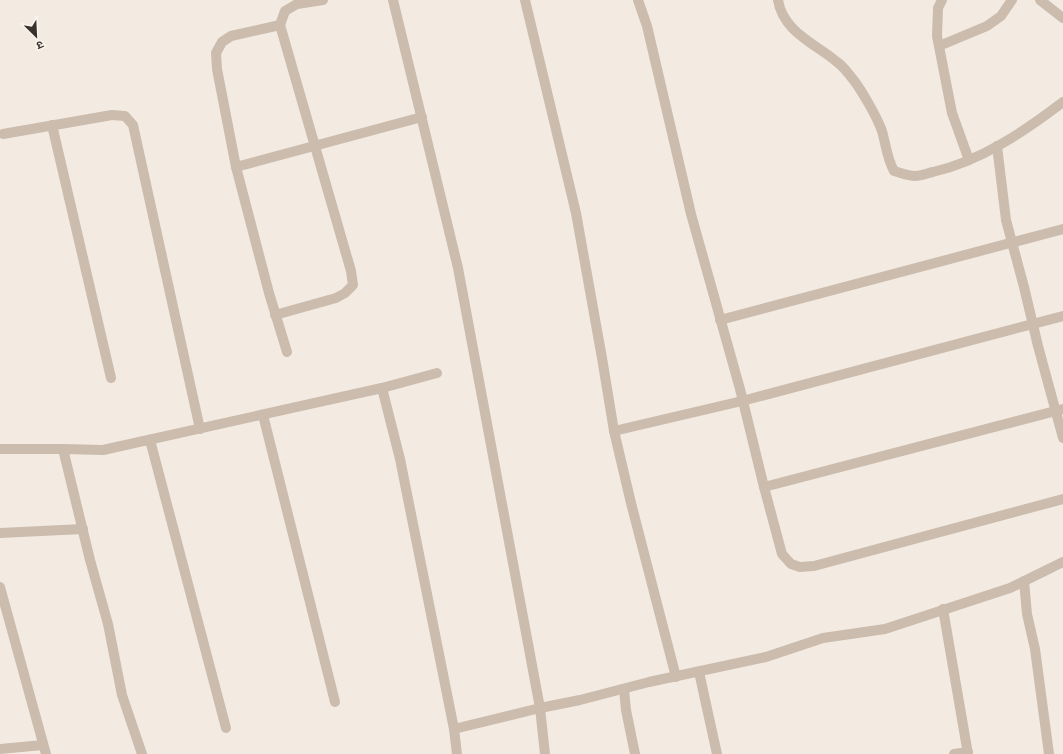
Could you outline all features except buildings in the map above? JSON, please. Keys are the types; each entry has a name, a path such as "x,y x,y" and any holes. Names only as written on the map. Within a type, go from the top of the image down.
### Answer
{"street":[{"path":"275,315 336,298 345,293 353,285 351,271 280,25 285,11 297,4 323,0"},
{"path":"393,0 458,268 540,708 545,754"},
{"path":"525,0 576,213 614,431 676,677"},
{"path":"638,0 647,26 691,214 782,554 791,564 800,567 814,566 1063,499"},
{"path":"778,0 784,16 793,29 838,62 853,79 881,129 890,164 894,172 915,176 944,169 969,160 997,146 1039,120 1063,102"},
{"path":"942,0 938,8 937,36 952,113 969,160"},
{"path":"939,46 987,26 1001,16 1012,0"},
{"path":"1040,0 1063,18"},
{"path":"280,25 231,36 222,42 216,53 217,69 236,167 275,315 287,352"},
{"path":"3,134 112,115 125,116 133,125 200,429"},
{"path":"236,167 422,117"},
{"path":"52,125 111,378"},
{"path":"997,146 1006,220 1033,323 1060,410 1063,438"},
{"path":"720,320 1063,229"},
{"path":"614,431 742,401 1063,316"},
{"path":"0,449 103,450 382,388 437,373"},
{"path":"382,388 400,459 454,729 457,754"},
{"path":"764,488 1060,410"},
{"path":"263,415 335,702"},
{"path":"150,440 226,728"},
{"path":"63,449 108,624 122,695 142,754"},
{"path":"0,533 83,529"},
{"path":"454,729 649,682 766,657 823,638 885,629 1010,588 1063,562"},
{"path":"1024,581 1027,614 1035,649 1048,754"},
{"path":"0,587 44,749 0,749"},
{"path":"943,609 968,753 954,754"},
{"path":"699,672 717,754"},
{"path":"624,689 626,710 635,754"}]}
